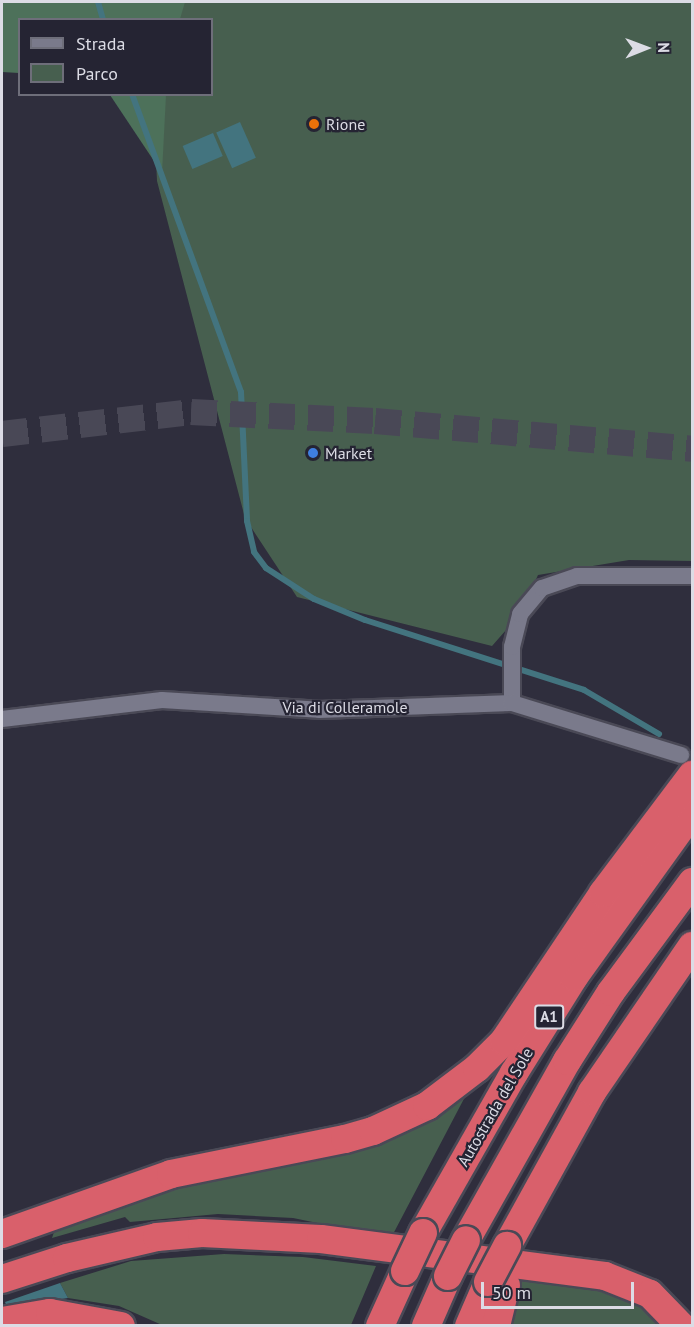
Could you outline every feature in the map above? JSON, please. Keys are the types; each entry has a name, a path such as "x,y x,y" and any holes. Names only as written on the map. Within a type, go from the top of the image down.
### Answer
{"highway":[{"path":"14,1229 171,1174 314,1147 373,1131 427,1106 477,1068 504,1041 687,765"},
{"name":"Autostrada del Sole","path":"380,1326 423,1233 514,1073 568,987 693,813"},
{"name":"A1","path":"426,1326 466,1240 567,1061 611,992 693,882"},
{"path":"469,1326 497,1283 592,1092 638,1022 693,946"},
{"path":"2,1279 67,1258 157,1237 202,1233 321,1239 605,1276 650,1294 681,1326"},
{"path":"496,1326 497,1283"},
{"path":"2,1321 50,1314 117,1324"}],"street":[{"path":"512,703 512,647 520,614 542,588 577,576 693,576"},
{"name":"Via di Colleramole","path":"2,719 162,700 319,710 512,703 687,765"}],"green space":[{"path":"2,2 185,2 180,18 18,18 18,73 2,72"},
{"path":"148,2 692,2 692,561 629,560 538,575 520,614 492,646 297,597 245,518 157,181 153,96 213,96 213,18 149,18"},
{"path":"111,96 166,96 162,173"},
{"path":"467,1093 391,1238 293,1218 218,1214 130,1222 125,1217 52,1238 54,1232 200,1181 331,1157 370,1144"},
{"path":"224,1254 303,1257 376,1266 351,1325 162,1325 119,1306 68,1298 60,1283 131,1261"},
{"path":"516,1280 629,1295 658,1315 664,1326 505,1326"}],"water":[{"path":"240,122 256,158 232,168 216,133"},
{"path":"213,133 223,156 192,169 183,146"},
{"path":"60,1283 68,1298 7,1307 5,1302"}],"waterway":[{"path":"98,2 102,18"},
{"path":"133,96 241,392 247,521 254,552 266,568 314,599 365,620 584,690 659,734"}],"tunnel":[{"path":"2,434 191,412 375,421 692,449"}],"place":[{"name":"Rione","path":"314,124"},
{"name":"Market","path":"313,453"}]}
